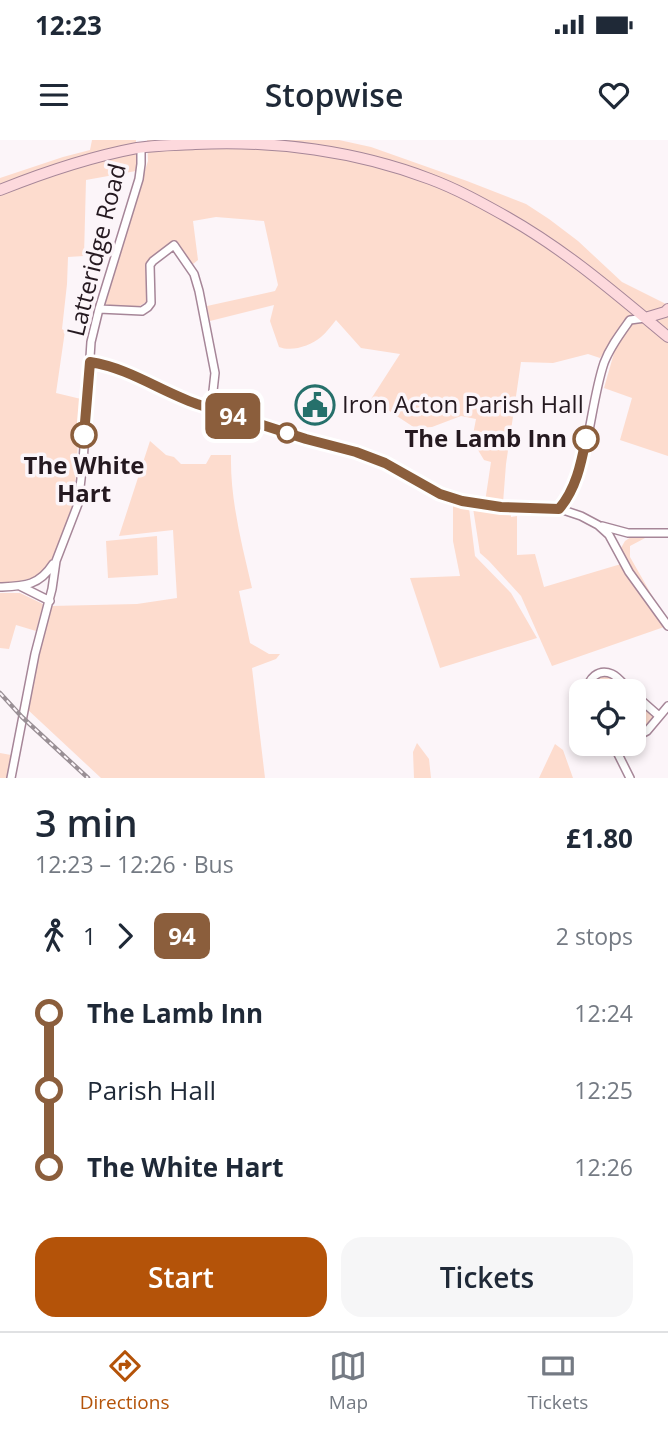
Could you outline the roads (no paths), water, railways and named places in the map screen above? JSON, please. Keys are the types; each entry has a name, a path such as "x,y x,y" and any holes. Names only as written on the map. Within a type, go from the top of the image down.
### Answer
{"main road":[{"path":"0,190 72,163 140,144 225,142 299,148 354,157 430,179 483,204 539,236 592,273 668,337"},
{"path":"645,318 668,309"}],"street":[{"name":"Latteridge Road","path":"11,778 35,654 50,601 56,561 78,504 91,342 139,179 140,144"},
{"path":"99,309 142,310 148,307 150,265 174,245 194,274 199,291 215,373 211,409"},
{"path":"559,509 568,499 581,466 605,362 616,339 630,320 645,318"},
{"path":"90,362 133,374 183,399 211,409 356,452 385,463 440,494 462,501 501,507 559,509 581,516 609,535 629,572 668,626"},
{"path":"568,499 581,516"},
{"path":"597,525 628,533 668,533"},
{"path":"615,547 628,533"},
{"path":"0,587 35,582 46,576 56,561"},
{"path":"20,586 50,601"},
{"path":"590,679 597,673 614,675 618,679"},
{"path":"646,705 659,716"},
{"path":"646,732 668,706"},
{"path":"621,756 630,778"}],"railway":[{"path":"0,693 88,778"}],"place":[{"name":"Iron Acton Parish Hall","path":"315,405"},
{"name":"The White Hart","path":"84,435"},
{"name":"The Lamb Inn","path":"586,439"}]}
